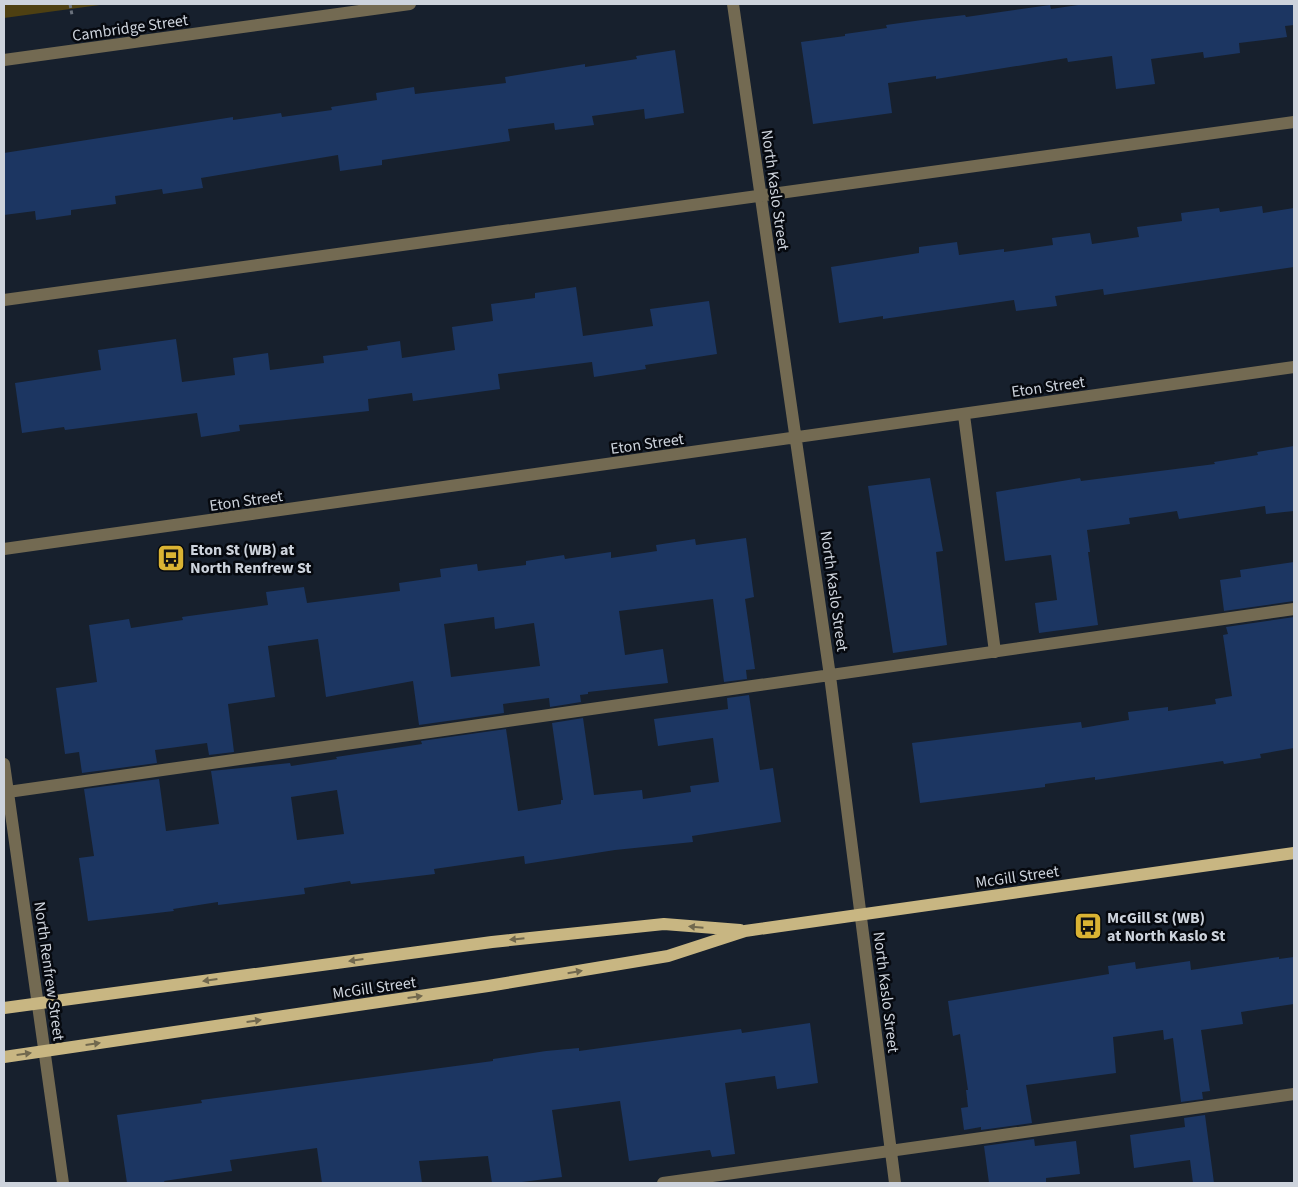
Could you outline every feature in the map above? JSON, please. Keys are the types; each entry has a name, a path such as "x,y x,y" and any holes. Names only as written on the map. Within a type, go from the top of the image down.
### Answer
{"main road":[{"name":"McGill Street","path":"4,1057 478,988 668,956 745,931 1294,853"},
{"name":"McGill Street","path":"4,1008 492,942 664,924 745,931"}],"street":[{"name":"Cambridge Street","path":"4,60 410,4"},
{"name":"North Kaslo Street","path":"733,4 830,676 894,1183"},
{"path":"4,300 1294,122"},
{"name":"Eton Street","path":"4,549 1294,367"},
{"path":"964,415 995,652"},
{"path":"8,792 1294,609"},
{"name":"North Renfrew Street","path":"4,764 63,1183"},
{"path":"663,1183 1294,1094"}],"path":[{"path":"70,4 72,15"}],"shaded area":[{"path":"4,4 107,4 4,18"}],"building":[{"path":"1085,4 1294,4 1294,25 1285,26 1287,37 1239,43 1240,53 1204,58 1203,52 1151,59 1155,84 1116,89 1112,56 1068,62 1067,58 936,79 936,76 888,83 892,113 813,124 801,42 845,36 845,34 887,28 886,25 922,20 965,15 966,17 1050,5 1051,9"},
{"path":"675,50 684,113 645,119 644,109 592,116 594,125 555,130 554,123 508,129 510,141 382,160 382,165 340,171 338,155 201,178 203,188 163,194 162,189 115,196 116,204 71,210 71,215 36,220 35,211 4,215 4,153 233,117 233,120 281,113 282,117 332,110 331,107 377,100 376,93 414,87 415,94 506,83 505,77 585,64 585,67 637,59 636,56"},
{"path":"1262,206 1263,213 1294,208 1294,267 1104,295 1103,289 1055,296 1057,306 1016,311 1014,300 883,319 883,316 839,323 831,267 919,253 919,247 957,242 959,255 1004,249 1004,252 1053,245 1052,238 1090,233 1092,244 1139,237 1137,227 1182,221 1181,213 1219,208 1220,212"},
{"path":"576,287 583,336 653,326 650,309 709,301 717,354 645,365 646,369 594,377 592,362 498,374 500,389 413,401 412,393 368,399 369,411 239,425 240,431 201,437 197,413 65,430 64,427 22,433 15,383 101,370 98,350 176,339 182,382 235,375 233,358 268,353 270,370 324,363 323,356 368,350 367,346 400,341 402,358 455,350 452,327 493,321 491,304 535,298 535,293"},
{"path":"1294,446 1294,511 1266,514 1265,506 1179,519 1177,511 1129,518 1130,524 1087,530 1090,552 1088,552 1098,625 1039,633 1035,603 1057,600 1051,555 1005,561 996,492 1080,478 1081,481 1215,464 1214,462 1258,455 1257,452"},
{"path":"930,478 943,551 936,552 947,645 893,653 868,486"},
{"path":"746,538 754,597 745,599 755,669 746,670 747,679 724,682 713,599 619,611 625,655 663,649 668,683 588,692 588,694 580,695 581,702 550,707 549,698 503,704 504,713 419,725 413,681 326,697 318,639 268,646 275,697 228,704 234,752 209,755 207,743 155,750 157,763 82,773 79,752 65,754 56,688 97,682 89,625 129,619 131,628 183,620 182,617 268,605 266,592 304,587 307,603 400,591 399,583 441,577 440,569 477,564 478,571 526,565 526,561 564,555 565,559 611,552 611,558 657,551 656,545 695,539 696,545","holes":["494,617 495,629 534,623 540,666 451,677 444,624"]},
{"path":"1294,562 1294,601 1224,611 1220,580 1241,577 1240,570"},
{"path":"1294,617 1294,748 1260,754 1261,758 1224,764 1223,761 1095,780 1095,777 1045,784 1045,787 920,803 912,743 1081,722 1082,728 1129,720 1128,712 1168,707 1168,711 1216,704 1215,699 1232,696 1223,635 1228,634 1226,627"},
{"path":"749,695 760,770 773,768 781,822 692,836 693,842 615,850 525,864 524,856 434,869 435,874 351,884 350,881 304,888 305,894 218,905 218,902 173,909 174,911 88,921 79,858 94,856 84,789 159,779 166,831 219,824 211,771 290,763 291,766 422,744 421,741 506,729 518,811 561,804 561,800 563,800 552,723 583,718 594,795 642,790 643,799 691,792 690,786 719,782 713,738 658,746 654,719 728,709 727,698","holes":["337,790 344,834 297,840 291,797"]},
{"path":"1279,957 1279,959 1294,957 1294,1004 1241,1012 1243,1024 1201,1030 1210,1091 1202,1092 1203,1099 1181,1102 1173,1038 1164,1040 1163,1030 1113,1037 1116,1073 1026,1085 1032,1123 981,1130 981,1127 964,1130 961,1108 968,1107 966,1090 968,1090 960,1034 953,1036 948,1001 1109,974 1108,966 1135,962 1136,969 1190,961 1191,970"},
{"path":"810,1023 818,1083 777,1089 775,1076 725,1083 735,1154 712,1157 710,1150 629,1161 620,1101 552,1110 562,1177 514,1183 492,1183 488,1156 419,1161 422,1183 322,1183 317,1148 230,1160 232,1171 164,1181 165,1183 127,1183 117,1115 202,1103 201,1100 493,1061 493,1059 546,1051 579,1048 579,1051 741,1029 742,1033"},
{"path":"1205,1115 1214,1183 1193,1183 1190,1160 1134,1168 1130,1135 1185,1127 1184,1118"},
{"path":"1034,1139 1035,1146 1076,1141 1080,1174 1046,1178 1046,1183 989,1183 984,1146"}],"place":[{"name":"Eton St (WB) at North Renfrew St","path":"171,558"},
{"name":"McGill St (WB) at North Kaslo St","path":"1088,926"}]}
